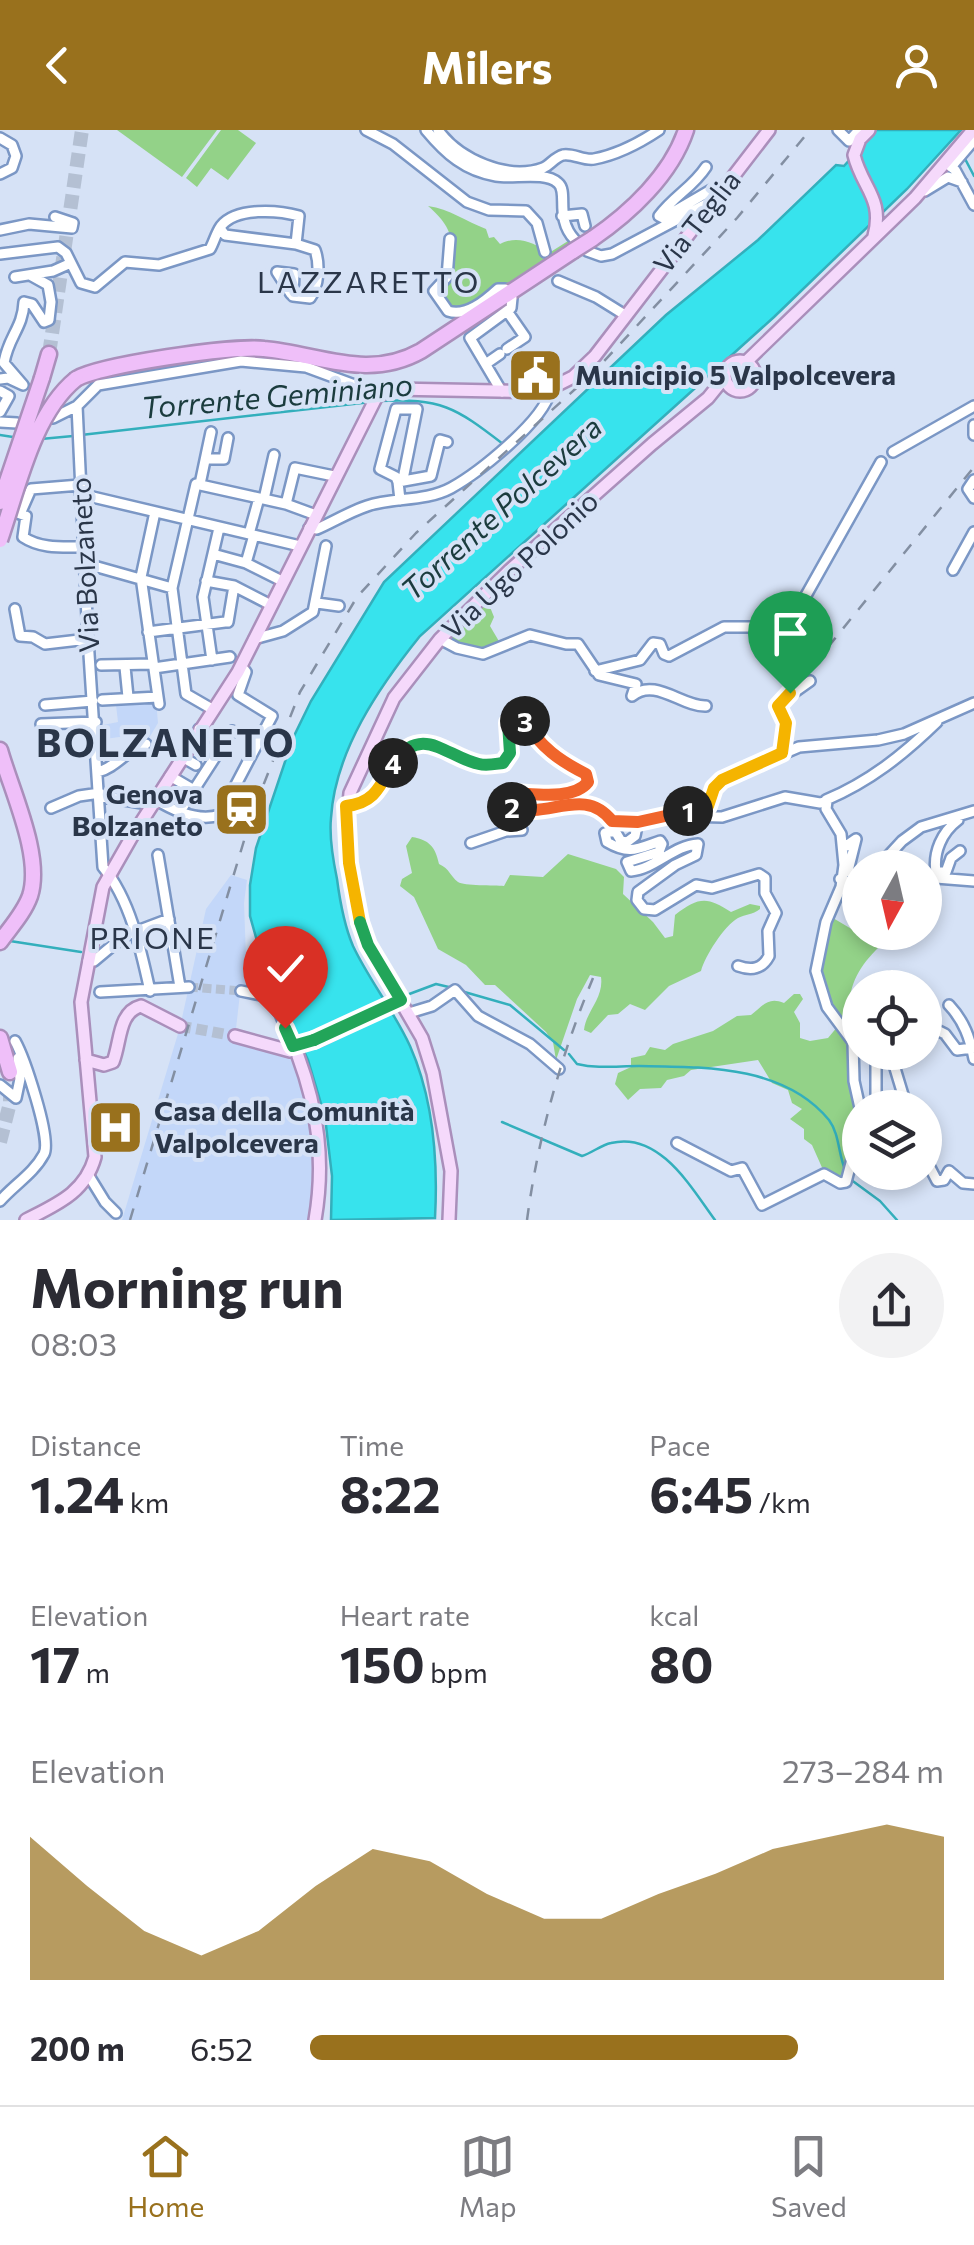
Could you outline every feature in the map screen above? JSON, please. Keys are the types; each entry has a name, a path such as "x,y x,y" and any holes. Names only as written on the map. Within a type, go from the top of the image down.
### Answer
{"highway":[{"path":"0,540 44,417 56,398 76,380 107,368 254,348 350,366 401,361 421,352 636,204 686,130"},
{"path":"0,504 50,354"},
{"path":"0,750 33,872 28,901 0,942"},
{"path":"0,1038 10,1072"}],"main road":[{"name":"Via Teglia","path":"550,391 586,366 769,130"},
{"path":"868,130 854,156 875,198 877,226 873,240"},
{"name":"Via Ugo Polonio","path":"749,365 759,349 951,162 969,142 973,130"},
{"path":"875,198 900,210"},
{"name":"Via Ugo Polonio","path":"346,806 397,692 440,639 510,570 708,398 732,364 749,365"},
{"name":"Via Ugo Polonio","path":"708,398 751,386 755,378 749,365"},
{"path":"725,377 733,389"},
{"path":"26,1220 62,1202 90,1173 95,1144 90,1061 81,1002 109,874 241,666 378,395 406,389 550,391"},
{"path":"346,806 349,863 358,915 396,1002 409,1013 433,1073 452,1171 449,1220"},
{"path":"236,1036 296,1050 396,1002"},
{"path":"90,1061 106,1065 113,1062 126,1015 133,1008 141,1006 180,1026"},
{"path":"296,1050 316,1111 320,1146 315,1220"}],"street":[{"path":"366,130 393,144 468,202 489,210 526,211 537,223 545,252"},
{"path":"426,130 450,157 469,168 500,177 547,178 558,182 563,192 563,225 601,256 612,254 715,197 711,190 679,211 659,216 681,190 696,182 706,167"},
{"path":"438,130 452,146 481,164 535,170 562,155 598,158 659,130"},
{"path":"838,130 848,141 859,130"},
{"path":"0,138 12,144 16,156 12,168 0,174"},
{"path":"951,162 967,182 974,205"},
{"path":"915,198 948,177 967,182"},
{"path":"1,252 58,247 64,250 80,283 98,287 125,262 159,265 208,250 229,217 238,214 298,215 296,244"},
{"path":"562,216 582,214 583,242"},
{"path":"0,230 29,224 72,228 72,222 55,217"},
{"path":"681,217 696,222"},
{"path":"220,228 226,235 315,250 318,266 313,296 291,294"},
{"path":"450,239 448,275 434,291 448,311 460,313 488,299 498,289 509,294 514,303 470,338 502,392"},
{"path":"16,277 53,271 71,263"},
{"path":"0,380 8,378 23,384 4,363 7,346 23,320 24,302 32,304 44,322 49,320 48,286 30,275"},
{"path":"558,281 626,315"},
{"path":"486,363 525,337 507,311"},
{"path":"53,418 78,406 98,386 241,361 306,368 378,395"},
{"path":"0,390 9,396 0,412"},
{"path":"309,528 330,524 368,506 450,488 508,444 547,402 550,391"},
{"name":"Via Bolzaneto","path":"78,406 76,430 88,639 98,700 103,868 114,878 135,932 149,991"},
{"path":"893,452 974,406"},
{"path":"370,408 391,407 388,422"},
{"path":"400,500 401,480 417,410 396,409 380,469 401,480 431,476 440,440 448,442"},
{"path":"0,422 17,423"},
{"path":"974,425 974,436"},
{"path":"200,484 211,432"},
{"path":"388,434 412,441"},
{"path":"206,459 224,459 228,438"},
{"path":"246,564 274,454"},
{"path":"596,671 637,661 653,643 660,644 669,656 704,640 711,631 760,627 773,616 796,607 882,462"},
{"path":"286,504 295,468 334,476"},
{"path":"974,480 968,490 974,498"},
{"path":"212,709 186,694 172,588 196,484 316,514"},
{"path":"20,514 30,489 80,490 300,546"},
{"path":"0,504 26,516 23,536 31,542 52,548 83,546"},
{"path":"125,667 128,700 159,700 141,577 155,512"},
{"path":"254,639 282,631 311,614 330,524"},
{"path":"212,660 203,597 220,528"},
{"path":"954,570 974,532"},
{"path":"213,554 282,581"},
{"path":"94,566 172,588"},
{"path":"206,581 234,586 270,605"},
{"path":"148,632 227,622 234,586"},
{"path":"316,603 339,606"},
{"path":"15,609 20,636 33,637 45,644 88,639"},
{"path":"440,639 483,654 530,634 578,644 599,674 636,684 632,696 639,690 654,688 706,706"},
{"path":"101,664 153,666 230,658"},
{"path":"51,808 79,796 100,795 134,802 155,799 179,813 220,816 272,716 238,695 246,672 241,666"},
{"path":"397,692 404,692 417,673"},
{"path":"782,753 786,723 779,703 810,681"},
{"path":"45,704 128,697"},
{"path":"506,831 506,819 518,810 590,804 603,809 612,821 638,822 652,816 706,808 722,780 782,753 812,745 891,738 974,702"},
{"path":"346,806 363,803 378,792 396,758 413,746 442,746 482,765 503,763 510,753 508,726 517,718 560,761 588,778 586,786 577,790 538,796 515,793 510,802 518,810"},
{"path":"652,816 658,820 712,818 785,797 820,803 846,794 900,758 937,718"},
{"path":"41,724 96,722"},
{"path":"199,729 223,744"},
{"path":"179,813 232,731"},
{"path":"98,772 111,769 138,746 146,744"},
{"path":"182,757 196,765"},
{"path":"170,776 194,790"},
{"path":"826,800 826,809 837,823 843,848 842,887 820,944 816,970 827,1007 853,1042 856,1090"},
{"path":"960,851 951,858 946,872 936,872 934,865 944,832 969,813"},
{"path":"895,850 916,830 969,813"},
{"path":"638,822 638,831 627,842 620,841 614,831 605,834 607,842 624,851 633,852 655,842 662,844 659,852 627,862 630,871 643,869 688,845 698,844 699,848 696,855 674,865 638,892 637,900 644,909 656,910 696,885 712,888 759,874 764,878 764,893 776,913 768,931 769,956 760,967 749,970 738,966"},
{"path":"472,842 522,830"},
{"path":"843,848 856,839 853,850"},
{"path":"100,992 185,987 158,874 158,855"},
{"path":"942,878 974,881"},
{"path":"93,937 124,936 169,919"},
{"path":"88,960 94,961 124,936"},
{"path":"409,1013 432,1006 455,990 478,1016 530,1044 559,1069"},
{"path":"141,1006 149,991"},
{"path":"241,991 266,996 280,1014 296,1050"},
{"path":"950,1005 960,1016 974,1060"},
{"path":"942,1033 957,1050 972,1048"},
{"path":"0,1085 16,1098 20,1070 14,1040 43,1120 47,1144 43,1156 23,1180 0,1200"},
{"path":"876,1090 876,1062 886,1058 894,1065 902,1090"},
{"path":"677,1142 731,1171 740,1167 762,1206 824,1174 842,1184"},
{"path":"942,1180 950,1171 963,1183 974,1184"},
{"path":"90,1173 105,1202 116,1213"}],"shaded area":[{"path":"156,700 158,723 146,743 134,735 105,739 103,725 118,722 116,705"},
{"path":"231,875 247,880 247,985 241,985 235,1037 290,1054 303,1088 316,1146 309,1220 122,1220 180,1027 206,909"}],"green space":[{"path":"117,130 217,130 182,177"},
{"path":"221,130 238,130 256,143 228,180 211,168 197,187 186,178"},
{"path":"428,206 486,229 489,238 494,237 500,244 526,241 549,253 568,241 574,246 508,288 464,307 449,307 436,292 452,271 456,248 452,247 445,224"},
{"path":"488,602 494,617 490,626 500,643 479,650 447,638"},
{"path":"412,837 430,845 439,864 458,882 466,884 504,886 510,875 543,877 568,854 616,869 624,877 623,894 665,938 673,936 675,915 697,902 710,901 731,912 750,904 760,909 738,918 727,928 701,971 669,986 645,1010 630,1004 618,1014 608,1015 591,1033 584,1030 585,1023 597,998 601,977 590,975 577,999 556,1060 553,1042 546,1032 495,985 485,985 466,965 438,949 414,897 400,886 402,879 412,873 406,846"},
{"path":"833,918 842,923 842,950 876,950 861,970 842,970 842,1020 831,1005 823,978 827,933"},
{"path":"794,994 803,999 794,1012 800,1023 800,1038 828,1038 838,1026 842,1030 842,1070 853,1070 855,1090 842,1090 842,1179 824,1172 812,1145 804,1139 804,1129 790,1119 802,1109 792,1103 788,1090 772,1083 758,1060 691,1070 667,1080 661,1088 640,1089 628,1100 615,1084 618,1073 631,1067 631,1058 645,1055 650,1047 665,1050 713,1031 737,1016 751,1015 770,1001 784,1003"}],"water":[{"name":"Torrente Polcevera","path":"876,130 961,130 907,189 774,317 420,636 375,698 350,744 334,793 331,826 343,913 353,946 404,1033 418,1066 429,1109 434,1153 435,1218 331,1220 332,1176 325,1117 308,1060 264,966 250,916 256,848 293,738 311,701 384,582 666,315 758,240 836,165 844,166"}],"waterway":[{"path":"963,155 974,176"},
{"name":"Torrente Geminiano","path":"379,401 418,401 446,408 503,444"},
{"name":"Torrente Geminiano","path":"81,435 371,402"},
{"name":"Torrente Geminiano","path":"0,435 13,437"},
{"name":"Torrente Geminiano","path":"41,439 73,436"},
{"path":"10,941 81,952"},
{"path":"404,996 436,984 453,988"},
{"path":"461,991 510,1005 564,1050"},
{"path":"569,1054 577,1064 585,1066 716,1069 766,1079 811,1102 829,1120 842,1159"},
{"path":"502,1122 582,1156 611,1143 645,1146 673,1165 715,1220"},
{"path":"865,1190 897,1220"}],"tunnel":[{"path":"49,354 82,130"},
{"path":"545,252 558,281"},
{"path":"189,987 241,991"},
{"path":"180,1026 235,1036"},
{"path":"0,1142 10,1103 10,1072"}],"railway":[{"path":"130,1220 252,814 300,692 357,597 416,533 594,372 737,218 810,130"},
{"path":"828,647 974,467"},
{"path":"527,1220 552,1097 593,978"}],"place":[{"name":"Municipio 5 Valpolcevera","path":"536,375"},
{"name":"Genova Bolzaneto","path":"242,810"},
{"name":"Casa della Comunità Valpolcevera","path":"115,1127"}],"district":[{"name":"LAZZARETTO","path":"369,283"},
{"name":"BOLZANETO","path":"166,744"},
{"name":"PRIONE","path":"153,939"}],"route":[{"path":"285,1028 293,1046 321,1038 401,1000 368,945 358,915 346,806 363,803 378,792 404,750 432,744 476,764 503,763 510,753 508,723 520,718 560,761 586,774 588,784 577,790 538,796 515,793 510,802 515,809 590,804 603,809 612,821 638,822 652,816 706,808 722,780 782,753 786,723 778,706 790,693"}]}
